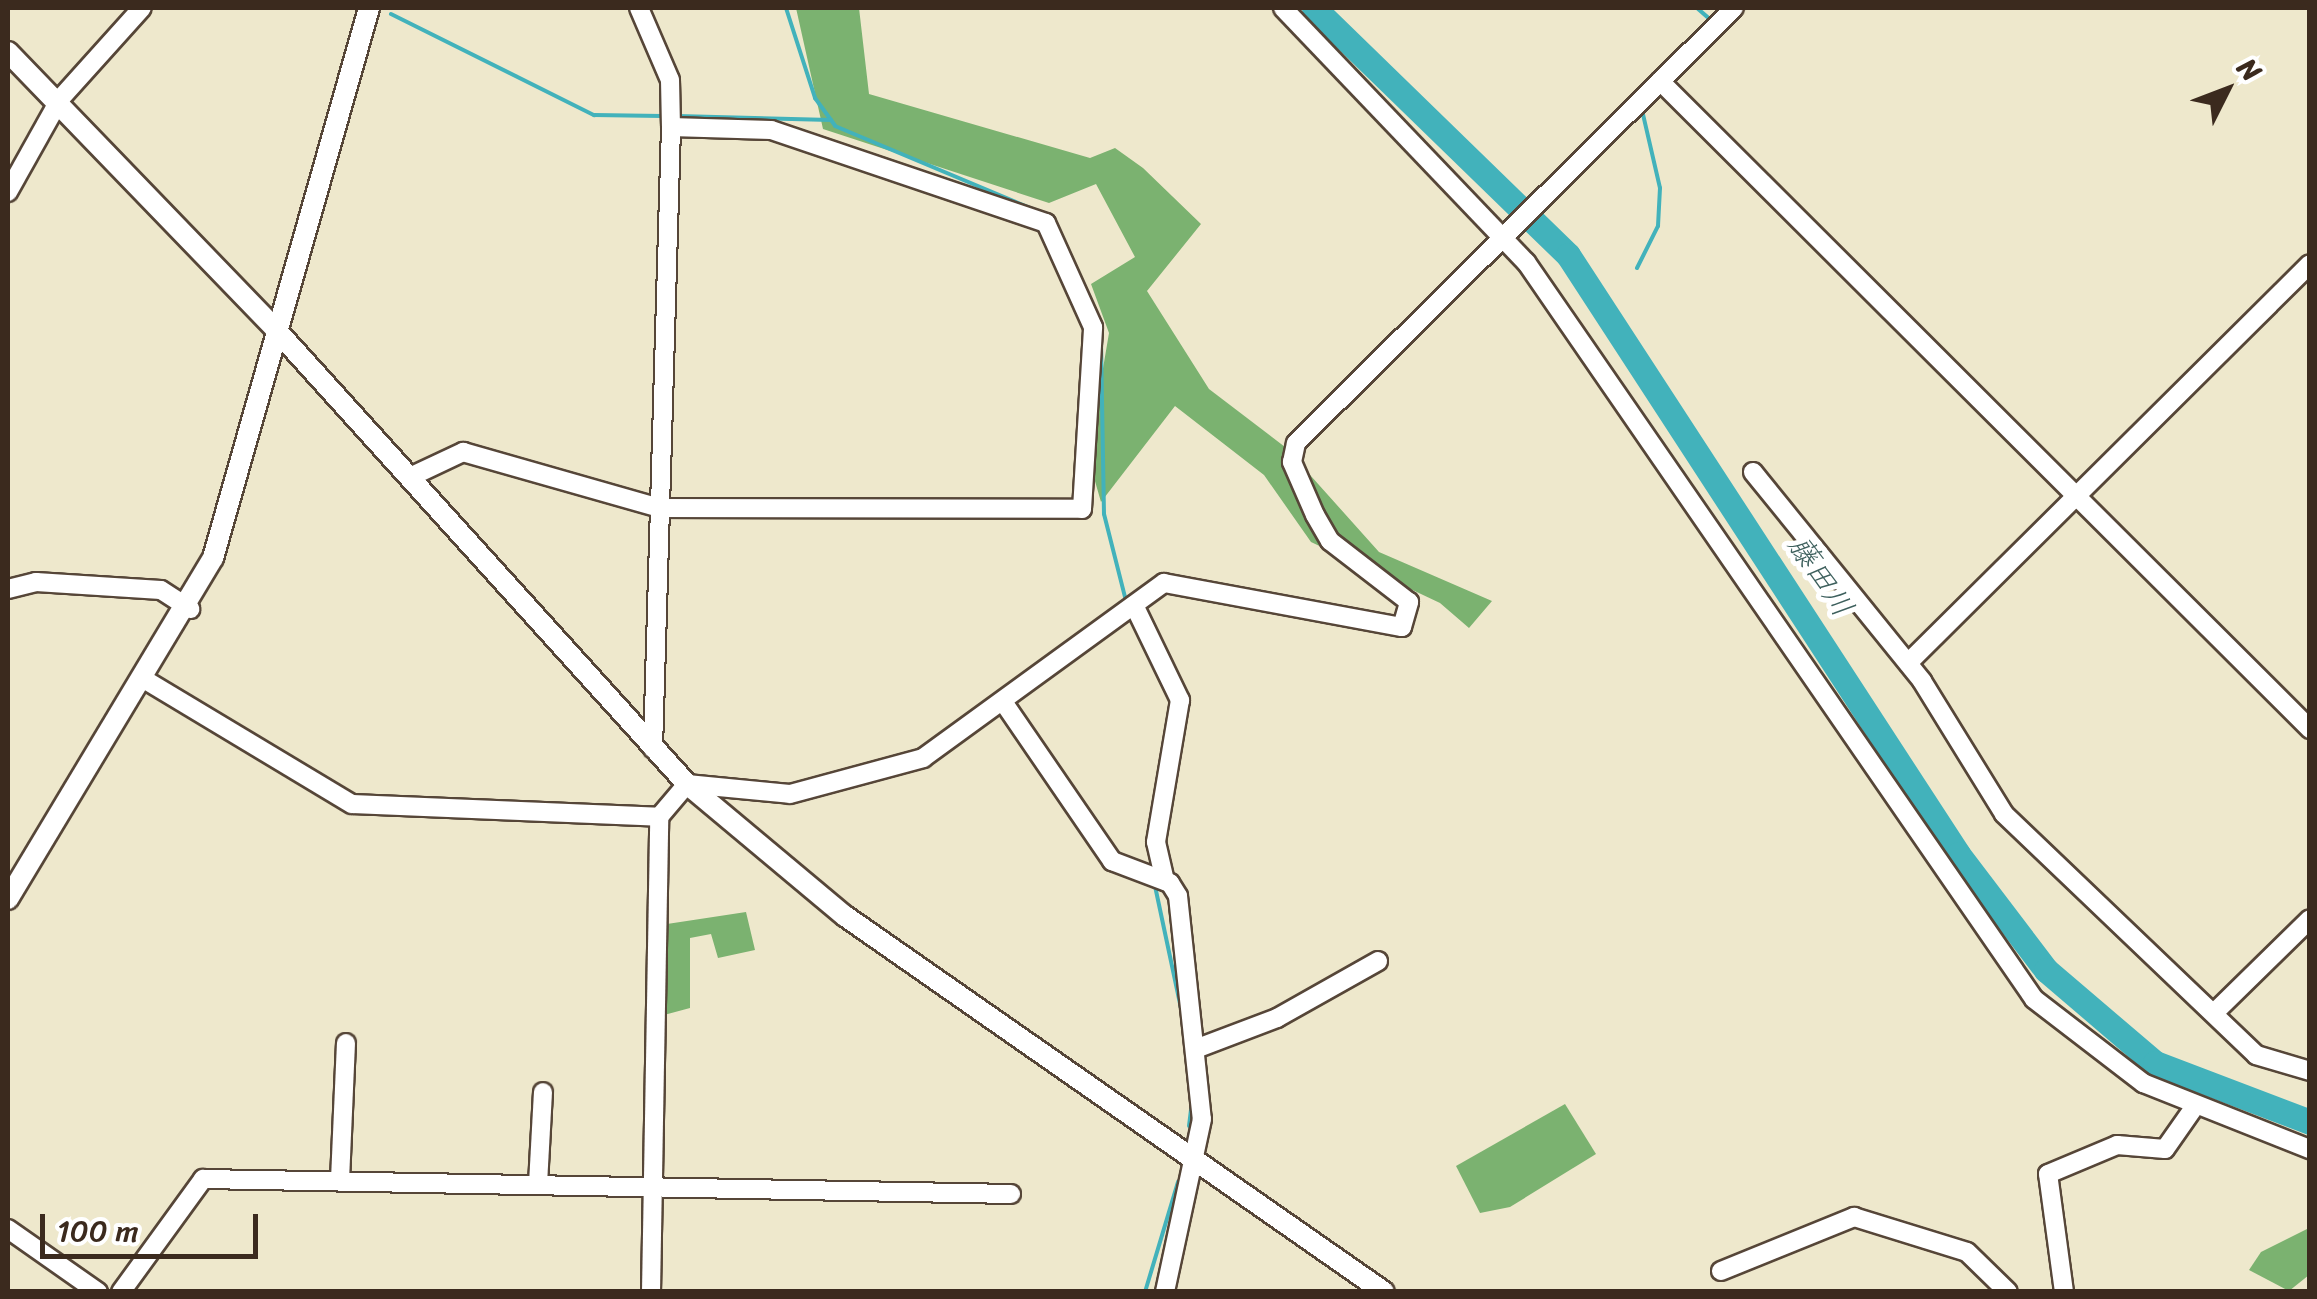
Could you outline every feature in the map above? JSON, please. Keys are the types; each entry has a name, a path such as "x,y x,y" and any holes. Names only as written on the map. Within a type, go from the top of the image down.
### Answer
{"street":[{"path":"8,192 60,99 142,8"},
{"path":"8,899 190,609 278,332 369,8"},
{"path":"640,8 670,80 671,128 653,748"},
{"path":"1283,8 1500,239 1591,352 2034,999 2088,1050 2193,1109 2310,1149"},
{"path":"687,784 790,794 890,772 1006,706 1134,605 1172,583 1390,631 1406,625 1409,602 1330,540 1298,479 1296,443 1734,8"},
{"path":"8,52 60,99 278,332 687,784 845,916 1384,1292"},
{"path":"1660,81 2310,729"},
{"path":"410,477 463,452 660,508 1082,509 1093,327 1066,244 1033,211 858,152 772,130 671,128"},
{"path":"1908,663 2310,264"},
{"path":"1753,472 1908,663 2004,814 2256,1055 2310,1071"},
{"path":"8,589 36,582 161,590 190,609"},
{"path":"1134,605 1180,700 1156,842 1165,881"},
{"path":"147,681 352,804 658,816"},
{"path":"1006,706 1112,861 1165,881 1176,890 1188,940 1198,1048 1197,1160 1165,1292"},
{"path":"651,1292 658,816 687,784"},
{"path":"2214,1013 2310,918"},
{"path":"1198,1048 1277,1018 1378,961"},
{"path":"340,1180 346,1043"},
{"path":"538,1184 543,1092"},
{"path":"2064,1292 2048,1174 2117,1145 2165,1148 2193,1109"},
{"path":"121,1292 204,1179 1011,1194"},
{"path":"1721,1271 1854,1216 1967,1252 2008,1292"},
{"path":"8,1229 98,1292"}],"green space":[{"path":"796,8 859,8 869,94 1090,158 1115,148 1143,168 1201,224 1147,291 1209,389 1285,447 1379,552 1492,601 1469,628 1440,603 1311,542 1264,475 1175,406 1101,502 1088,457 1109,333 1091,284 1135,257 1096,184 1049,203 823,129"},
{"path":"746,912 755,950 718,958 711,934 690,938 690,1008 664,1015 667,924"},
{"path":"1565,1104 1596,1154 1510,1207 1480,1213 1456,1166"},
{"path":"2309,1228 2309,1275 2289,1291 2249,1270 2261,1252"}],"waterway":[{"path":"786,8 815,98 835,126 1047,215"},
{"name":"藤田川","path":"1314,8 1568,255 1958,854 2046,970 2155,1063 2310,1122"},
{"path":"1697,8 1712,21"},
{"path":"391,14 594,115 662,116"},
{"path":"1637,268 1658,226 1660,188 1641,106"},
{"path":"677,116 831,120"},
{"path":"1101,342 1104,514 1127,605"},
{"path":"1134,623 1164,686"},
{"path":"1155,886 1184,1023"},
{"path":"1189,1126 1192,1101"},
{"path":"1145,1292 1178,1182"}]}
